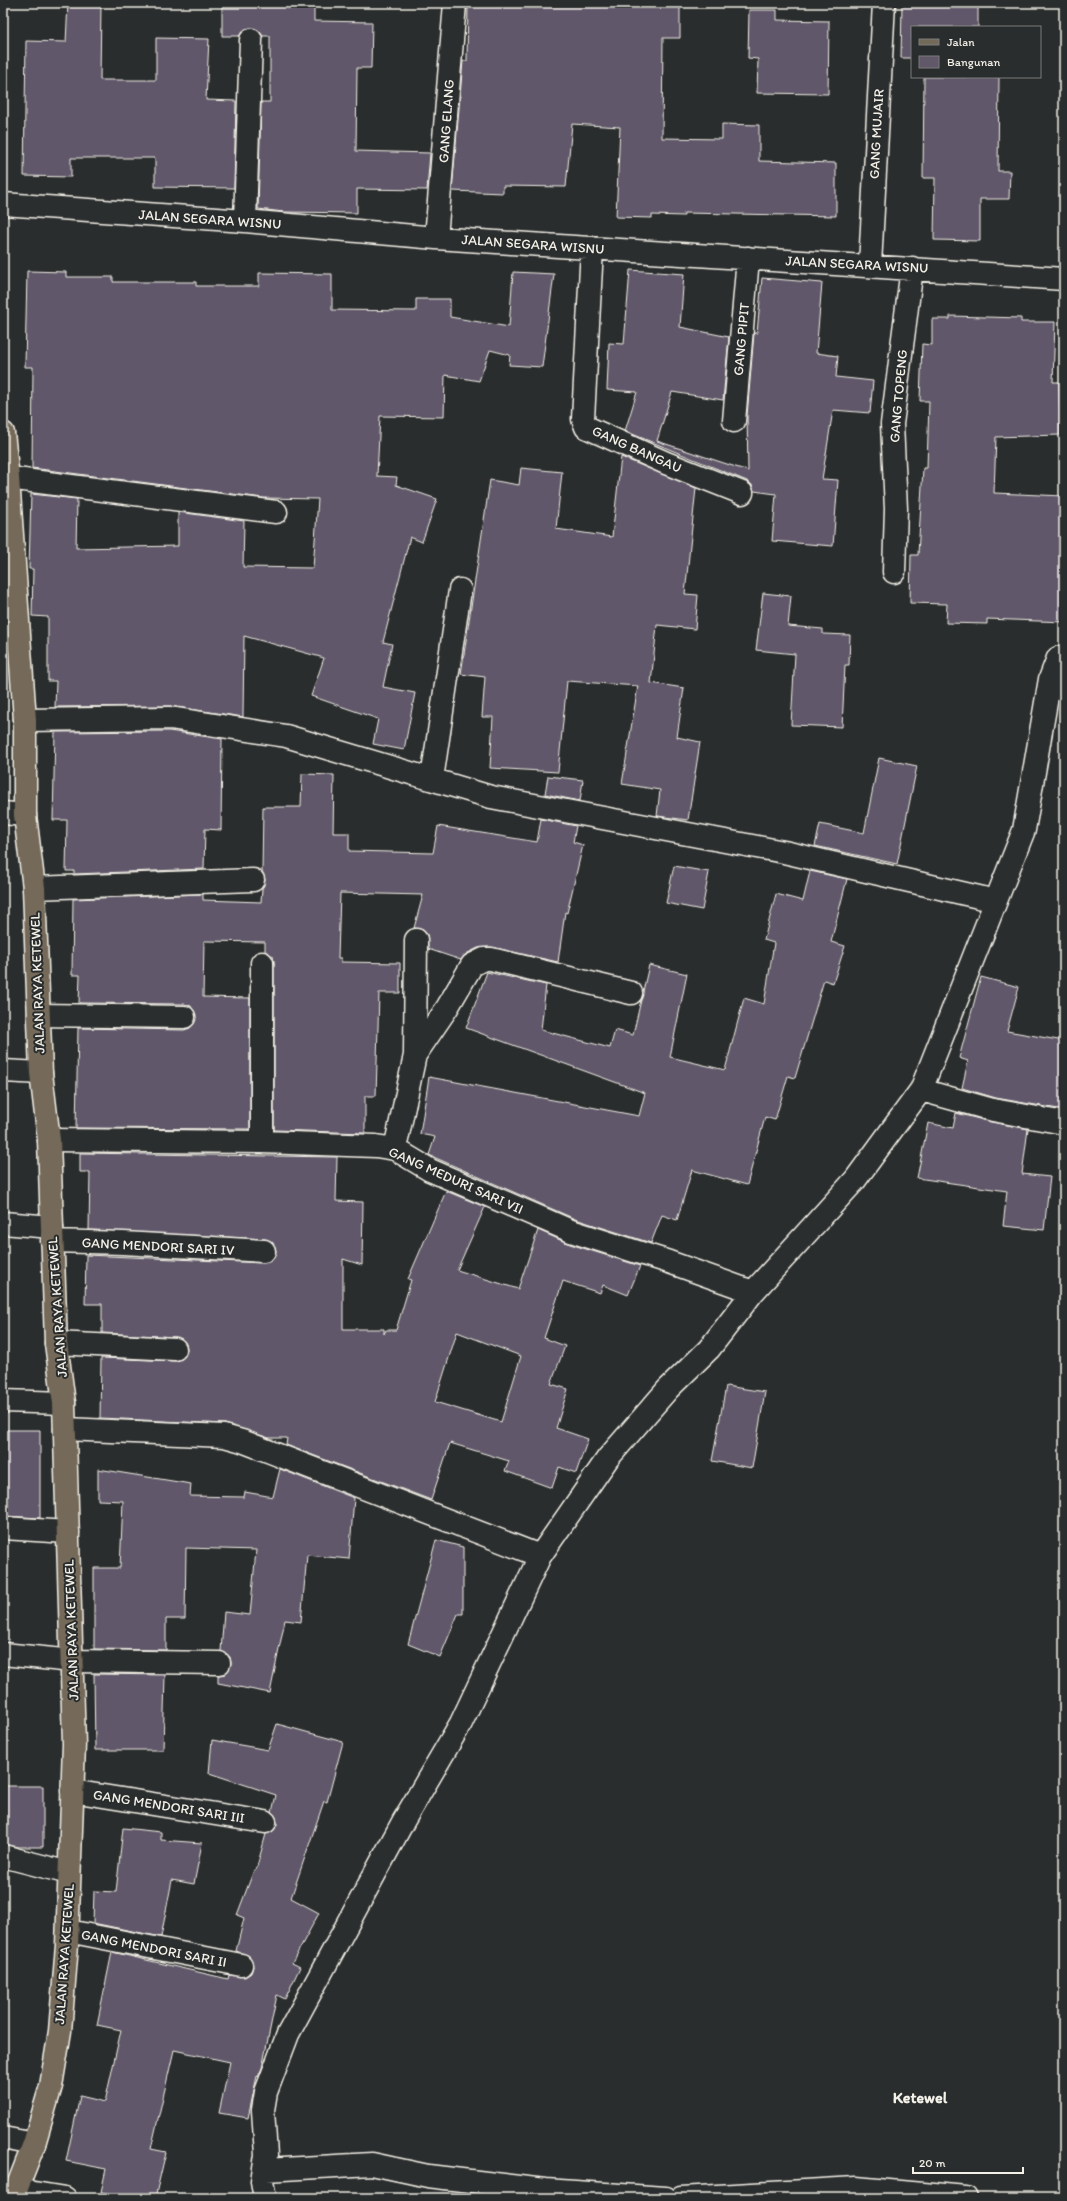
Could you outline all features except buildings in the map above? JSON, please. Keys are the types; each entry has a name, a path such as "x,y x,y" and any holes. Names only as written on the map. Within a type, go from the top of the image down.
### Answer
{"main road":[{"name":"JALAN RAYA KETEWEL","path":"3,433 8,478 7,534 25,720 25,815 34,888 41,1073 49,1140 56,1343 64,1403 73,1661 74,1744 68,1931 60,2031 51,2086 34,2144 14,2194"}],"street":[{"name":"GANG ELANG","path":"436,238 455,3"},
{"name":"GANG MUJAIR","path":"870,265 884,3"},
{"path":"245,221 251,40"},
{"name":"JALAN SEGARA WISNU","path":"3,204 245,221 436,238 870,265 1064,279"},
{"name":"GANG BANGAU","path":"592,248 583,420 586,427 666,463 742,493"},
{"name":"GANG PIPIT","path":"734,421 748,258"},
{"name":"GANG TOPENG","path":"894,572 896,509 892,424 912,268"},
{"path":"8,478 276,512"},
{"path":"432,779 460,590"},
{"path":"265,2198 262,2181 265,2170 264,2110 266,2092 288,2034 404,1820 461,1722 540,1556 608,1458 668,1389 709,1349 753,1292 855,1180 921,1090 1024,830 1050,679 1058,658 1064,656"},
{"path":"25,720 170,718 286,736 491,797 784,852 996,901"},
{"path":"3,813 25,815"},
{"path":"34,888 253,880"},
{"path":"395,1149 415,1055 416,940"},
{"path":"415,1055 447,1008 472,965 484,959 492,959 631,993"},
{"path":"262,963 262,1142"},
{"path":"39,1015 184,1017"},
{"path":"3,1071 41,1073"},
{"path":"921,1090 994,1110 1064,1123"},
{"name":"GANG MEDURI SARI VII","path":"49,1140 262,1142 376,1146 395,1149 430,1170 571,1231 669,1262 753,1292"},
{"name":"GANG MENDORI SARI IV","path":"3,1223 52,1234 123,1243 264,1252"},
{"path":"56,1343 175,1349"},
{"path":"3,1401 64,1403"},
{"path":"65,1429 224,1436 242,1440 540,1556"},
{"path":"3,1528 68,1532"},
{"path":"3,1654 73,1661 219,1663"},
{"name":"GANG MENDORI SARI III","path":"72,1791 265,1822"},
{"path":"3,1856 69,1873"},
{"name":"GANG MENDORI SARI II","path":"68,1931 241,1965"},
{"path":"3,2138 34,2144"},
{"path":"265,2170 372,2164 428,2176 545,2190 666,2198"},
{"path":"681,2198 856,2188 966,2198"},
{"path":"14,2194 65,2198"}],"district":[{"name":"Ketewel","path":"920,2097"}]}
